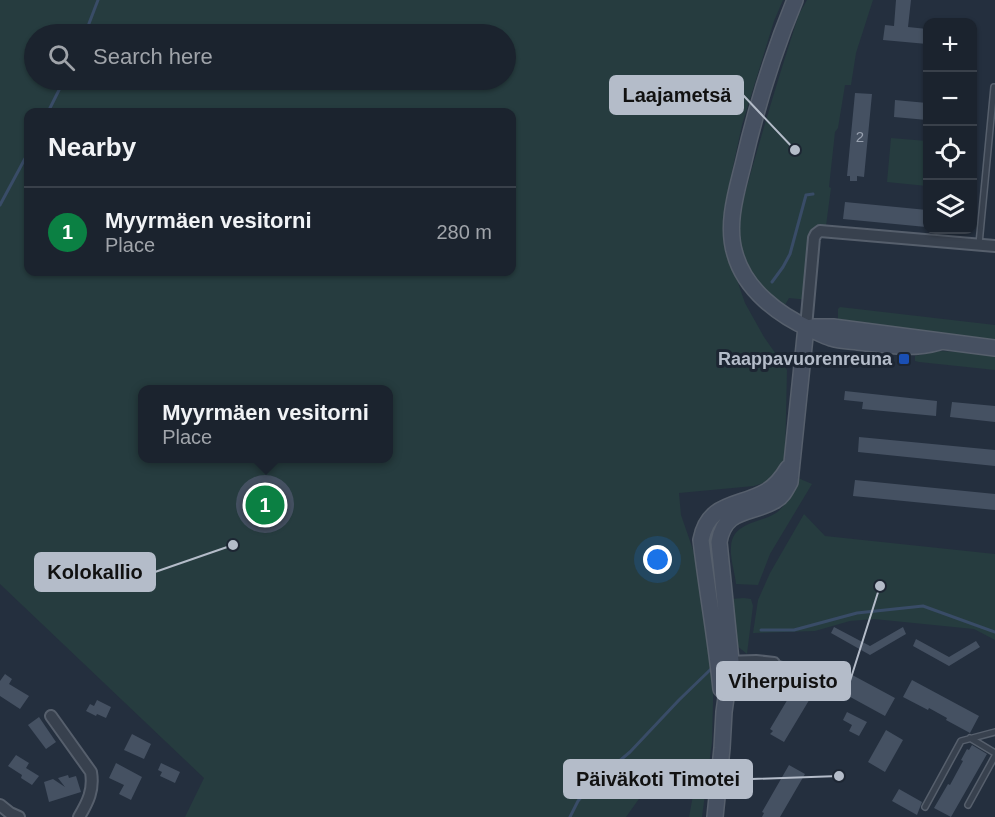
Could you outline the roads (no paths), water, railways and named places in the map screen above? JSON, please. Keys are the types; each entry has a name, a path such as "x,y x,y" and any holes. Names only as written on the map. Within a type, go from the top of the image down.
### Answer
{"main road":[{"path":"795,0 759,101 733,204 732,228 735,255 750,282 770,304 806,327 833,327 995,348"},
{"path":"714,817 722,748 725,662 709,605 701,540 708,519 730,505 764,493 773,487 792,460 806,327"}],"street":[{"path":"806,327 814,238 820,231 995,246"},
{"path":"725,662 774,663"},
{"path":"51,716 91,772 92,790 79,817"},
{"path":"0,805 19,817"}],"lane":[{"path":"979,244 994,87"},
{"path":"774,663 790,667 805,676"},
{"path":"925,807 961,741 995,732"},
{"path":"968,805 995,755 970,738"}],"waterway":[{"path":"89,24 98,0"},
{"path":"50,108 59,90"},
{"path":"0,205 24,160"},
{"path":"772,282 790,254 806,195 813,194"},
{"path":"761,630 794,630 857,613 923,606 995,632"},
{"path":"570,817 578,801 593,783 630,752 711,669"}],"place":[{"name":"Laajametsä","path":"795,150"},
{"name":"Raappavuorenreuna","path":"904,359"},
{"name":"Myyrmäen vesitorni","path":"265,505"},
{"name":"Kolokallio","path":"233,545"},
{"name":"Viherpuisto","path":"880,586"},
{"name":"Päiväkoti Timotei","path":"839,776"}]}
